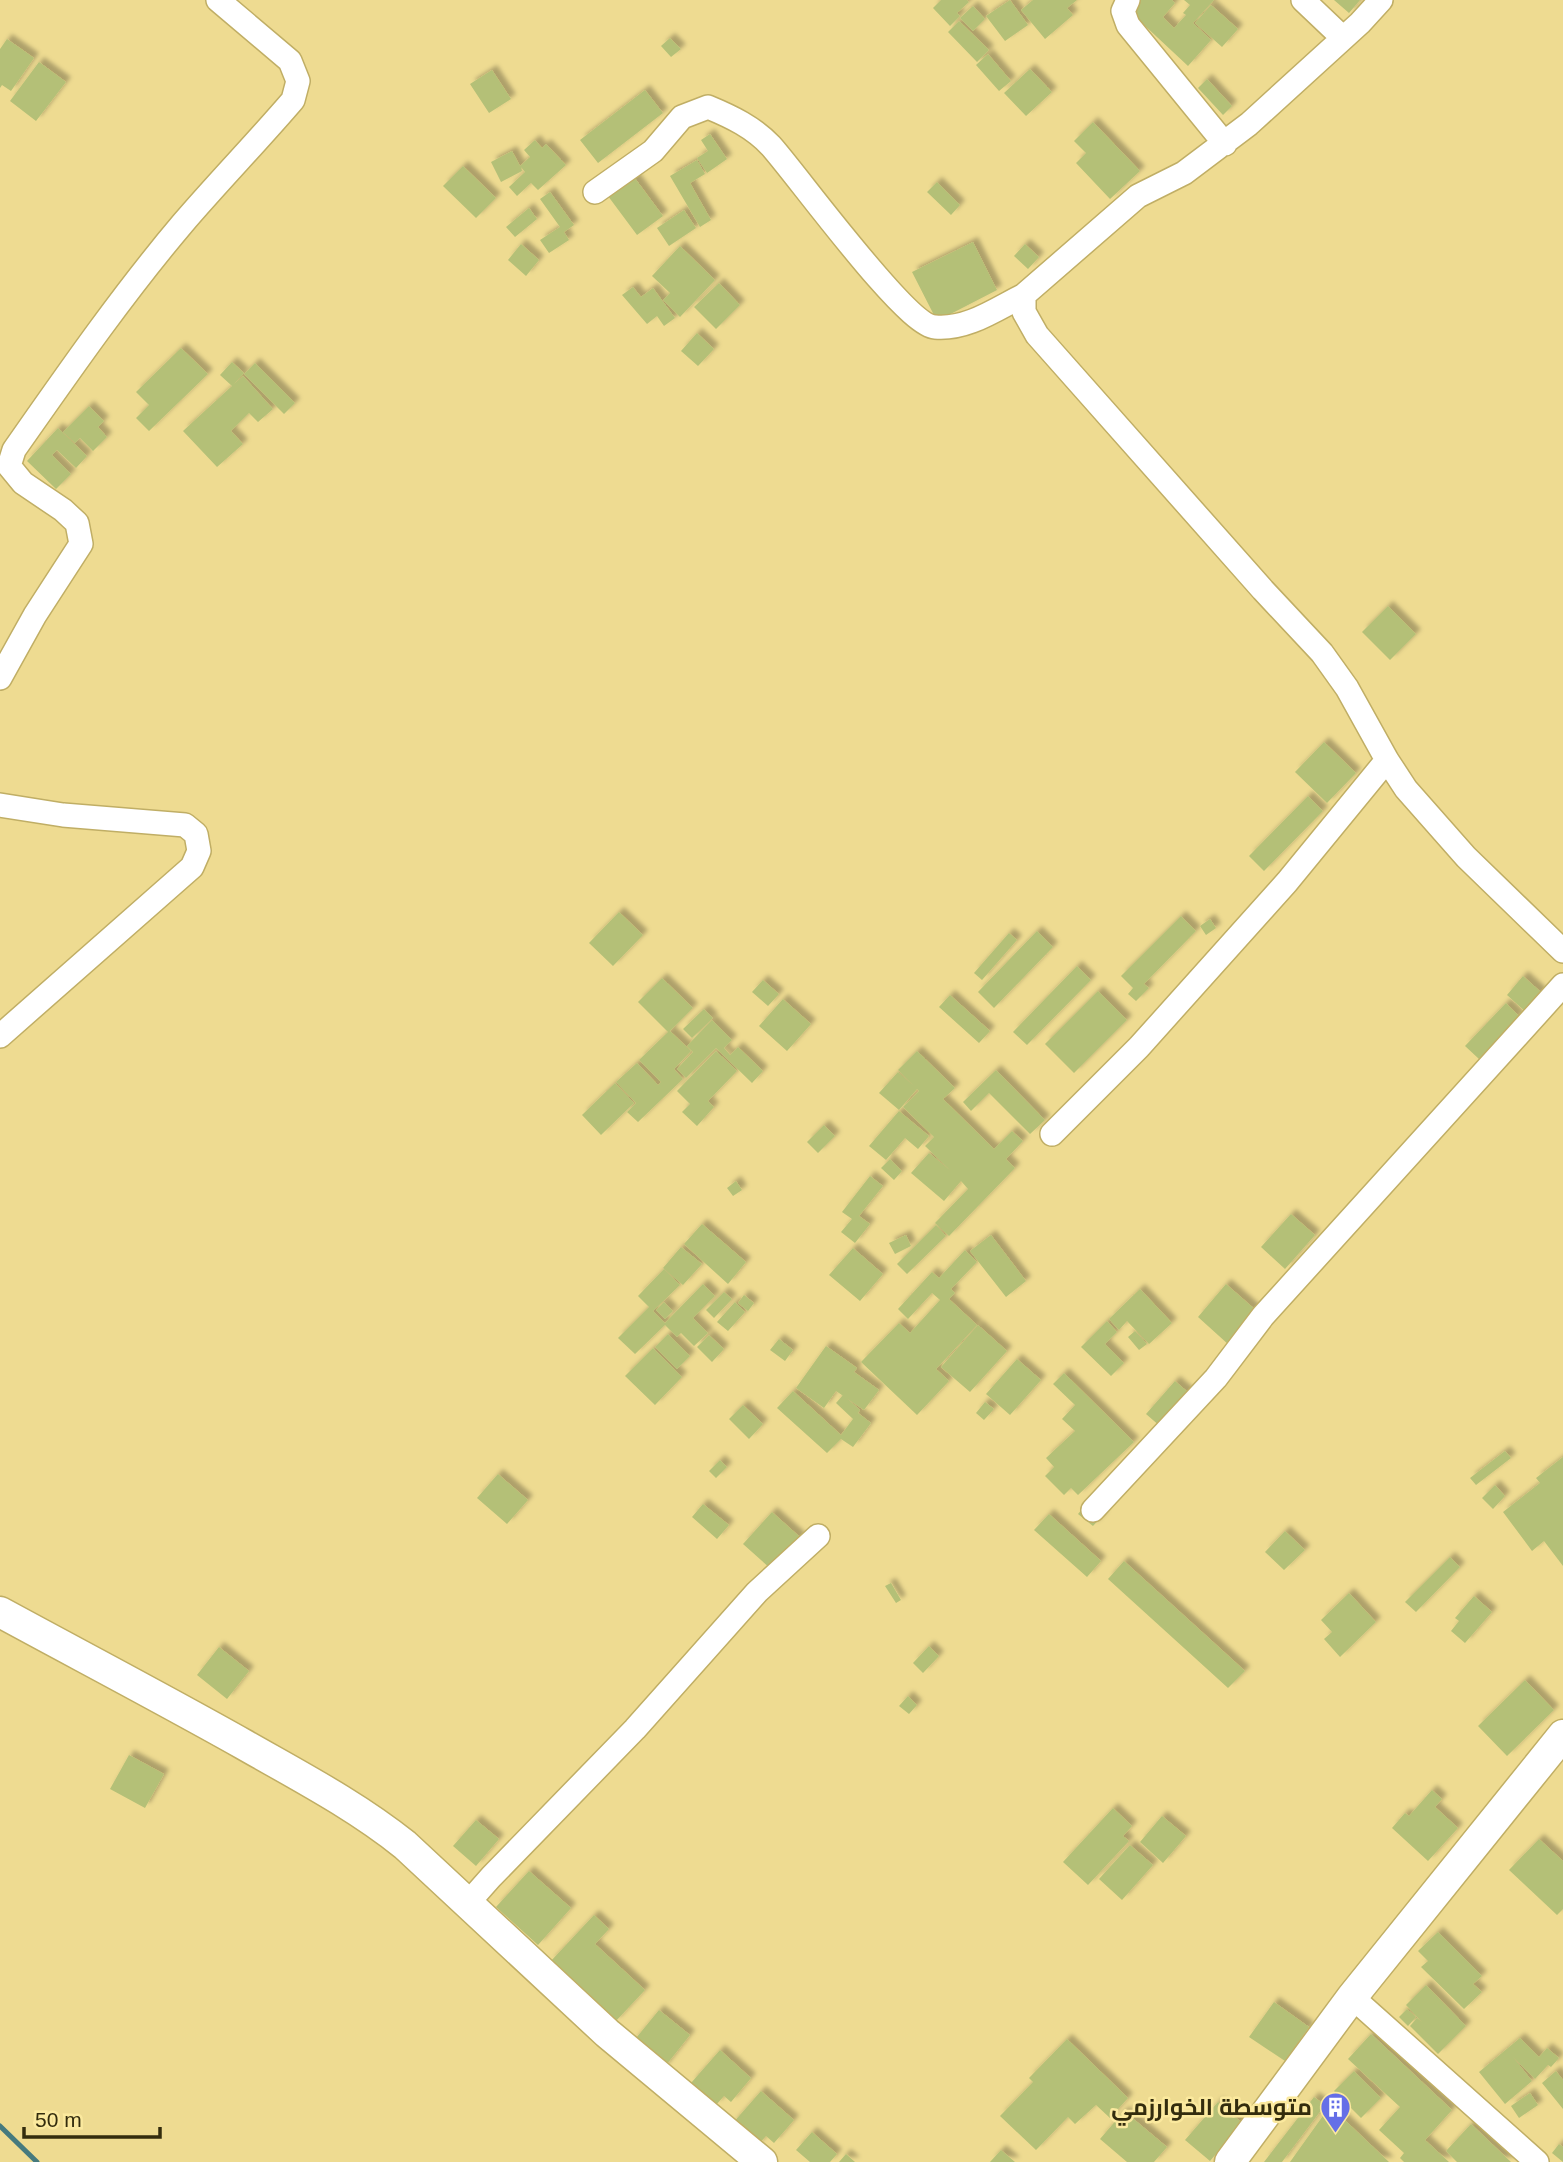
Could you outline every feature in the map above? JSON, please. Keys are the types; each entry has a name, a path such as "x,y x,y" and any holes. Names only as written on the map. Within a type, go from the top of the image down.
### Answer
{"main road":[{"path":"0,1612 165,1700 346,1802 405,1845 607,2033 762,2162"},
{"path":"1230,2162 1352,1997 1563,1735"}],"street":[{"path":"0,678 35,615 80,544 77,523 63,510 23,483 9,466 14,450 75,362 183,223 293,100 298,81 290,61 218,0"},
{"path":"1128,0 1123,11 1129,24 1225,144"},
{"path":"1303,0 1343,38"},
{"path":"595,192 653,150 682,117 708,107 739,120 770,145 900,304 931,327 961,326 1024,295 1138,195 1184,173 1225,144 1343,38 1381,0"},
{"path":"1024,295 1024,312 1037,335 1322,653 1347,688 1406,789 1466,857 1563,951"},
{"path":"1052,1134 1139,1047 1287,882 1387,760"},
{"path":"0,805 63,815 185,825 197,834 200,851 192,867 0,1036"},
{"path":"1093,1510 1216,1378 1263,1316 1563,985"},
{"path":"468,1903 635,1728 757,1592 818,1536"},
{"path":"1352,1997 1537,2162"}],"building":[{"path":"941,0 969,2 957,13 960,16 950,26 933,8"},
{"path":"1010,0 1028,25 1005,41 986,16"},
{"path":"1033,0 1077,0 1067,8 1073,15 1045,39 1021,10"},
{"path":"1136,0 1172,0 1175,3 1163,17 1174,28 1186,15 1183,13 1190,5 1184,0 1214,0 1193,23 1211,40 1188,66 1127,9"},
{"path":"1334,0 1360,0 1349,13"},
{"path":"1211,5 1238,29 1222,47 1195,23"},
{"path":"973,6 985,19 973,31 960,18"},
{"path":"959,21 989,50 977,62 948,32"},
{"path":"670,38 681,49 671,57 661,46"},
{"path":"7,39 34,58 11,91 2,85 0,88 0,49"},
{"path":"988,54 1011,81 999,91 976,65"},
{"path":"39,62 66,82 36,121 10,101"},
{"path":"1030,69 1052,92 1026,116 1004,93"},
{"path":"492,70 511,99 489,113 470,84"},
{"path":"1207,79 1232,106 1223,115 1198,88"},
{"path":"645,90 663,113 598,163 580,140"},
{"path":"1093,122 1140,171 1110,199 1076,163 1086,153 1074,141"},
{"path":"710,134 727,159 707,173 697,158 708,151 701,140"},
{"path":"535,140 542,148 546,144 566,165 538,190 531,183 517,196 509,187 525,172 521,167 522,171 501,182 491,162 512,151 520,166 530,157 524,150"},
{"path":"697,160 705,174 690,183 711,220 700,227 670,176"},
{"path":"463,166 496,198 476,218 443,186"},
{"path":"631,173 663,216 637,235 605,192"},
{"path":"937,182 960,205 951,215 927,192"},
{"path":"550,192 574,225 564,232 569,240 549,253 540,240 560,227 540,199"},
{"path":"529,208 537,219 515,237 506,227"},
{"path":"684,210 696,228 669,246 657,228"},
{"path":"973,242 997,290 937,321 912,272"},
{"path":"521,244 539,260 526,276 508,260"},
{"path":"1025,244 1039,257 1028,269 1014,256"},
{"path":"680,246 715,280 680,317 663,300 670,293 652,276"},
{"path":"719,283 740,305 716,329 694,307"},
{"path":"633,287 641,297 653,288 675,318 664,326 657,316 647,324 622,295"},
{"path":"697,333 714,349 698,366 681,351"},
{"path":"181,348 208,374 149,431 136,418 149,405 136,392"},
{"path":"232,362 244,373 234,384 243,376 273,409 258,422 249,413 231,431 243,444 217,467 183,431 232,386 220,375"},
{"path":"255,363 295,403 284,414 244,374"},
{"path":"89,406 104,421 98,427 107,437 93,451 80,438 75,443 63,432"},
{"path":"58,428 87,456 76,468 57,450 52,455 71,474 56,489 27,461"},
{"path":"1388,606 1416,634 1390,660 1362,632"},
{"path":"1324,742 1356,773 1327,803 1295,772"},
{"path":"1308,796 1323,811 1264,871 1249,856"},
{"path":"619,912 643,935 613,966 589,943"},
{"path":"1181,916 1196,931 1144,984 1149,988 1136,1001 1128,994 1133,988 1121,976"},
{"path":"1210,919 1216,928 1206,935 1200,926"},
{"path":"1037,931 1053,947 994,1008 978,992"},
{"path":"1009,933 1017,940 982,980 974,973"},
{"path":"1077,966 1091,980 1027,1045 1013,1032"},
{"path":"1523,976 1543,994 1527,1013 1507,995"},
{"path":"662,978 693,1008 670,1031 691,1051 674,1069 683,1079 638,1122 627,1112 636,1103 616,1082 637,1063 658,1085 661,1082 639,1060 668,1032 638,1002"},
{"path":"763,980 779,994 768,1006 752,992"},
{"path":"1098,991 1127,1020 1074,1073 1045,1044"},
{"path":"950,995 990,1031 979,1043 939,1007"},
{"path":"783,999 811,1024 787,1051 759,1026"},
{"path":"1506,1003 1519,1016 1479,1059 1465,1046"},
{"path":"704,1009 713,1018 692,1038 683,1029"},
{"path":"712,1020 732,1040 724,1048 730,1055 738,1047 763,1071 752,1083 716,1048 686,1078 677,1069 693,1052 687,1046"},
{"path":"716,1051 737,1071 708,1101 714,1107 697,1126 682,1112 690,1104 677,1091"},
{"path":"917,1051 955,1088 943,1099 994,1149 1012,1131 1023,1141 1006,1159 1015,1168 949,1236 935,1223 968,1189 961,1181 944,1201 911,1173 929,1153 951,1171 925,1146 934,1137 903,1107 919,1091 917,1089 899,1110 879,1093 898,1072 914,1086 898,1070"},
{"path":"996,1070 1045,1120 1030,1134 989,1093 971,1111 963,1102"},
{"path":"615,1083 634,1103 601,1135 582,1115"},
{"path":"899,1111 929,1136 918,1149 905,1138 886,1160 869,1146"},
{"path":"824,1125 835,1136 818,1153 807,1142"},
{"path":"890,1159 902,1171 894,1180 881,1168"},
{"path":"870,1176 883,1186 859,1216 870,1224 855,1243 841,1232 852,1219 842,1212"},
{"path":"736,1181 742,1190 733,1196 727,1188"},
{"path":"1291,1214 1315,1235 1285,1269 1261,1247"},
{"path":"702,1224 746,1262 728,1284 684,1244"},
{"path":"936,1225 946,1236 907,1274 897,1264"},
{"path":"906,1235 911,1246 895,1254 889,1243"},
{"path":"991,1235 1026,1281 1006,1297 970,1251"},
{"path":"681,1247 702,1264 683,1285 663,1268"},
{"path":"853,1248 883,1274 860,1301 829,1275"},
{"path":"965,1250 977,1262 951,1289 955,1293 949,1299 977,1325 936,1369 949,1381 917,1415 861,1362 899,1323 910,1333 940,1300 932,1293 908,1319 898,1309 932,1272 939,1278"},
{"path":"664,1269 680,1285 653,1311 665,1323 703,1284 715,1296 693,1318 708,1333 694,1346 681,1333 677,1337 665,1325 635,1354 618,1338 649,1307 638,1296"},
{"path":"1226,1284 1258,1312 1229,1345 1198,1317"},
{"path":"1140,1289 1172,1323 1149,1344 1127,1321 1119,1330 1109,1319"},
{"path":"724,1292 732,1299 714,1318 706,1310"},
{"path":"744,1295 754,1303 748,1311 738,1303"},
{"path":"664,1302 673,1311 665,1319 656,1310"},
{"path":"735,1302 745,1312 728,1331 717,1322"},
{"path":"1107,1321 1117,1332 1105,1344 1124,1363 1111,1376 1081,1347"},
{"path":"978,1325 1007,1351 970,1392 941,1367"},
{"path":"1135,1331 1147,1344 1139,1350 1128,1337"},
{"path":"668,1334 690,1356 677,1369 655,1347"},
{"path":"709,1335 724,1349 712,1362 697,1347"},
{"path":"779,1339 793,1350 785,1361 770,1350"},
{"path":"826,1346 857,1368 854,1372 879,1390 864,1410 836,1391 824,1408 796,1388"},
{"path":"653,1348 682,1377 655,1405 625,1376"},
{"path":"1017,1359 1041,1380 1010,1415 986,1394"},
{"path":"1064,1373 1134,1442 1078,1495 1071,1488 1064,1495 1045,1476 1054,1467 1046,1458 1075,1431 1062,1419 1075,1405 1053,1384"},
{"path":"1175,1381 1190,1394 1161,1427 1146,1414"},
{"path":"793,1391 841,1435 853,1419 836,1403 843,1395 860,1410 858,1413 871,1423 853,1447 841,1439 827,1453 777,1408"},
{"path":"985,1402 994,1409 984,1420 976,1413"},
{"path":"743,1405 763,1424 749,1439 729,1419"},
{"path":"1505,1451 1511,1458 1476,1485 1470,1478"},
{"path":"1563,1457 1563,1566 1544,1541 1532,1551 1503,1512 1540,1483 1536,1478"},
{"path":"720,1460 727,1467 716,1478 709,1471"},
{"path":"498,1474 528,1500 507,1524 477,1498"},
{"path":"1495,1485 1505,1496 1493,1509 1482,1498"},
{"path":"1088,1502 1103,1515 1093,1526 1078,1514"},
{"path":"703,1504 729,1525 717,1539 692,1517"},
{"path":"772,1512 801,1538 772,1570 743,1544"},
{"path":"1049,1514 1101,1561 1087,1577 1034,1530"},
{"path":"1285,1531 1305,1550 1284,1570 1265,1552"},
{"path":"1450,1557 1460,1567 1416,1612 1405,1602"},
{"path":"1124,1561 1245,1671 1228,1688 1108,1579"},
{"path":"891,1583 901,1600 896,1603 885,1586"},
{"path":"1349,1593 1376,1622 1340,1657 1324,1639 1332,1632 1321,1620"},
{"path":"1474,1596 1492,1612 1465,1643 1451,1631 1459,1621 1455,1618"},
{"path":"929,1646 939,1656 923,1673 913,1663"},
{"path":"219,1647 249,1671 227,1699 197,1675"},
{"path":"1525,1680 1554,1710 1507,1756 1478,1726"},
{"path":"908,1696 917,1705 909,1714 899,1706"},
{"path":"129,1755 164,1774 145,1808 110,1789"},
{"path":"1432,1790 1442,1799 1435,1807 1458,1828 1428,1861 1392,1828 1405,1813 1409,1816"},
{"path":"1113,1808 1132,1826 1123,1836 1129,1841 1088,1885 1063,1862"},
{"path":"1162,1816 1186,1836 1163,1863 1140,1842"},
{"path":"476,1820 499,1839 476,1866 453,1846"},
{"path":"1539,1839 1563,1861 1563,1909 1557,1915 1509,1870"},
{"path":"1130,1845 1153,1865 1122,1900 1099,1879"},
{"path":"529,1871 571,1908 538,1945 496,1907"},
{"path":"594,1915 609,1929 595,1944 645,1990 615,2022 550,1962"},
{"path":"1438,1932 1482,1976 1473,1984 1482,1992 1464,2009 1421,1967 1428,1961 1418,1951"},
{"path":"1426,1985 1466,2026 1438,2054 1410,2026 1417,2018 1422,2022 1406,2005"},
{"path":"1274,2002 1309,2027 1285,2061 1249,2037"},
{"path":"1407,2009 1416,2017 1408,2026 1399,2017"},
{"path":"659,2010 690,2035 663,2069 632,2043"},
{"path":"1371,2034 1452,2110 1425,2140 1449,2162 1404,2162 1400,2158 1404,2153 1379,2130 1400,2107 1348,2059"},
{"path":"1520,2038 1539,2057 1547,2048 1559,2058 1535,2079 1513,2057 1532,2081 1505,2104 1479,2072"},
{"path":"1067,2039 1128,2098 1110,2118 1096,2105 1075,2124 1068,2117 1036,2150 1000,2116 1033,2082 1029,2078"},
{"path":"720,2050 751,2078 731,2102 724,2096 716,2105 691,2083"},
{"path":"1354,2071 1381,2098 1361,2118 1334,2091"},
{"path":"1556,2071 1563,2080 1563,2109 1542,2083"},
{"path":"761,2091 794,2120 774,2143 766,2136 757,2146 732,2124"},
{"path":"1530,2093 1538,2105 1519,2118 1511,2106"},
{"path":"1314,2097 1325,2105 1282,2162 1264,2162"},
{"path":"1218,2102 1242,2123 1210,2161 1185,2140"},
{"name":"متوسطة الخوارزمي","path":"1330,2106 1389,2162 1290,2162"},
{"path":"1124,2111 1167,2147 1154,2162 1127,2162 1100,2139"},
{"path":"1471,2124 1511,2162 1457,2162 1446,2151"},
{"path":"812,2132 837,2154 830,2162 810,2162 796,2150"},
{"path":"1559,2144 1563,2147 1563,2162 1552,2153"},
{"path":"1001,2150 1015,2162 990,2162"},
{"path":"846,2154 855,2162 839,2162"}],"waterway":[{"path":"0,2126 37,2162"}],"place":[{"name":"متوسطة الخوارزمي","path":"1335,2134"}]}
